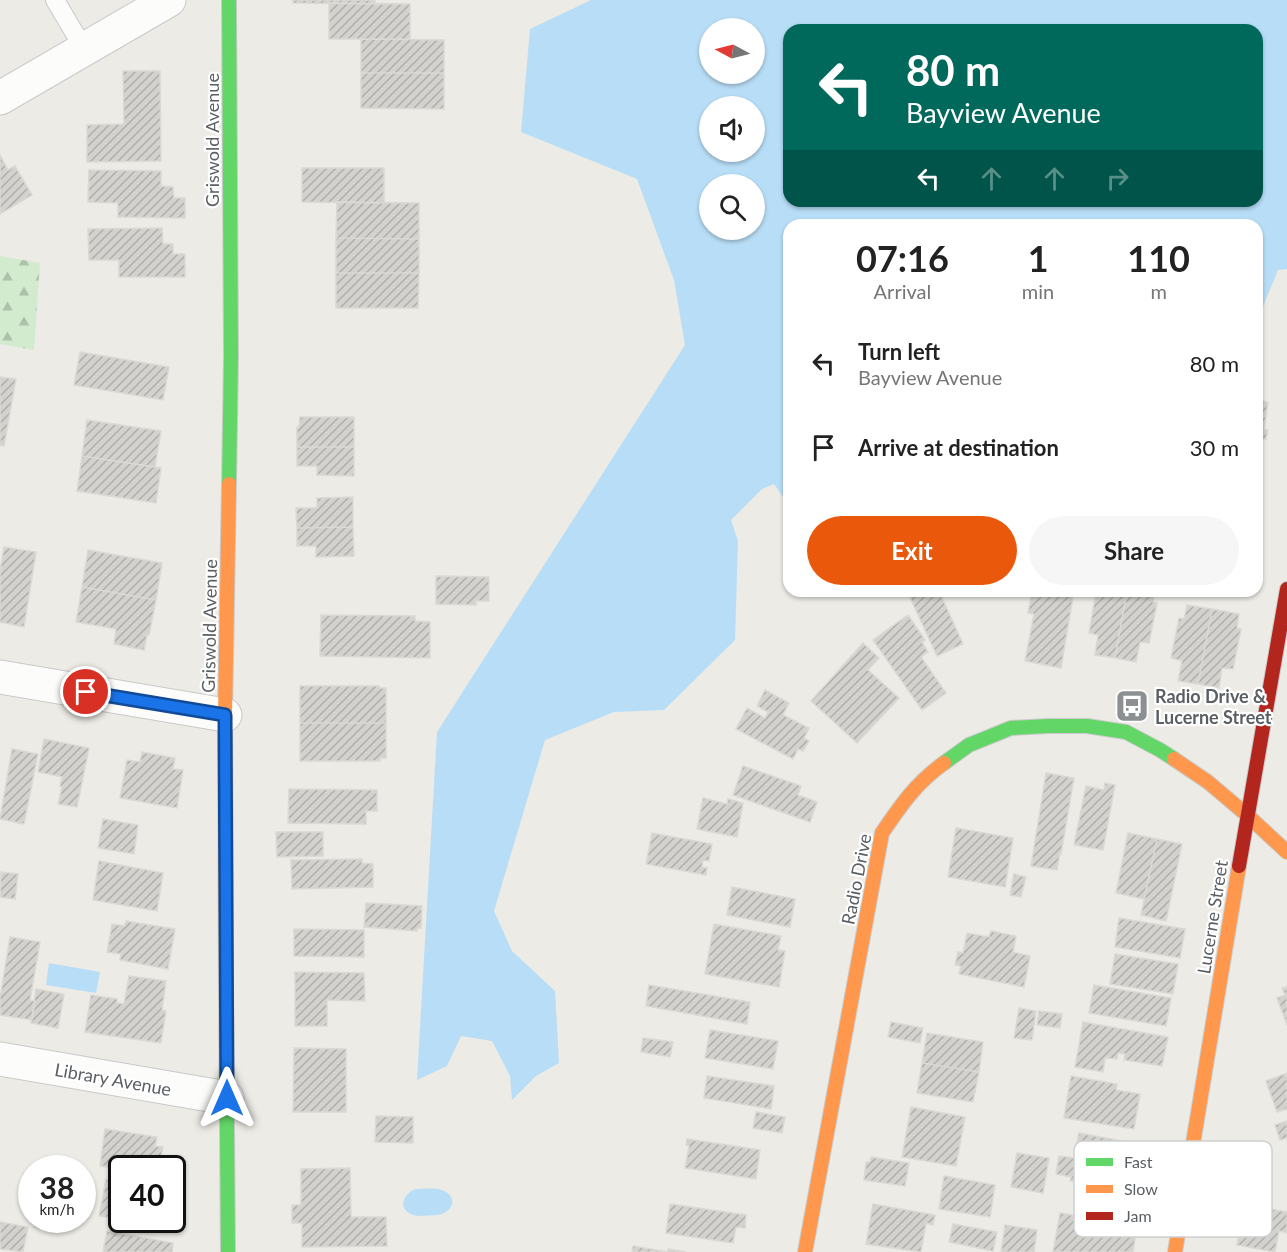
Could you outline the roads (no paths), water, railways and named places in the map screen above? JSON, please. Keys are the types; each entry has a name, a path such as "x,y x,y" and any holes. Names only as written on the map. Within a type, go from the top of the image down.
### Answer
{"street":[{"path":"0,98 169,0"},
{"name":"Griswold Avenue","path":"228,1252 226,1242 225,715 231,357 229,0"},
{"name":"Lucerne Street","path":"1193,1141 1287,589"},
{"path":"0,677 225,715"},
{"name":"Radio Drive","path":"805,1252 882,833 905,799 930,773 969,746 1011,728 1087,726 1126,732 1160,750 1208,782 1287,852"},
{"name":"Library Avenue","path":"0,1059 227,1098"},
{"name":"Lucerne Street","path":"1175,1252 1177,1237"}],"lane":[{"path":"55,0 84,50"}],"water":[{"path":"591,0 1287,0 1287,269 1278,270 1263,306 1263,219 783,219 783,497 774,484 762,489 731,520 738,541 735,640 664,710 614,712 545,740 494,911 512,951 555,991 559,1063 536,1076 512,1100 510,1076 492,1041 461,1036 447,1066 417,1080 437,732 685,345 674,280 637,179 521,132 530,29"},
{"path":"49,963 100,972 96,993 46,985"},
{"path":"416,1189 444,1191 449,1194 452,1201 450,1209 436,1215 412,1215 405,1210 403,1203 406,1196"}],"place":[{"name":"Radio Drive & Lucerne Street","path":"1132,706"}]}
